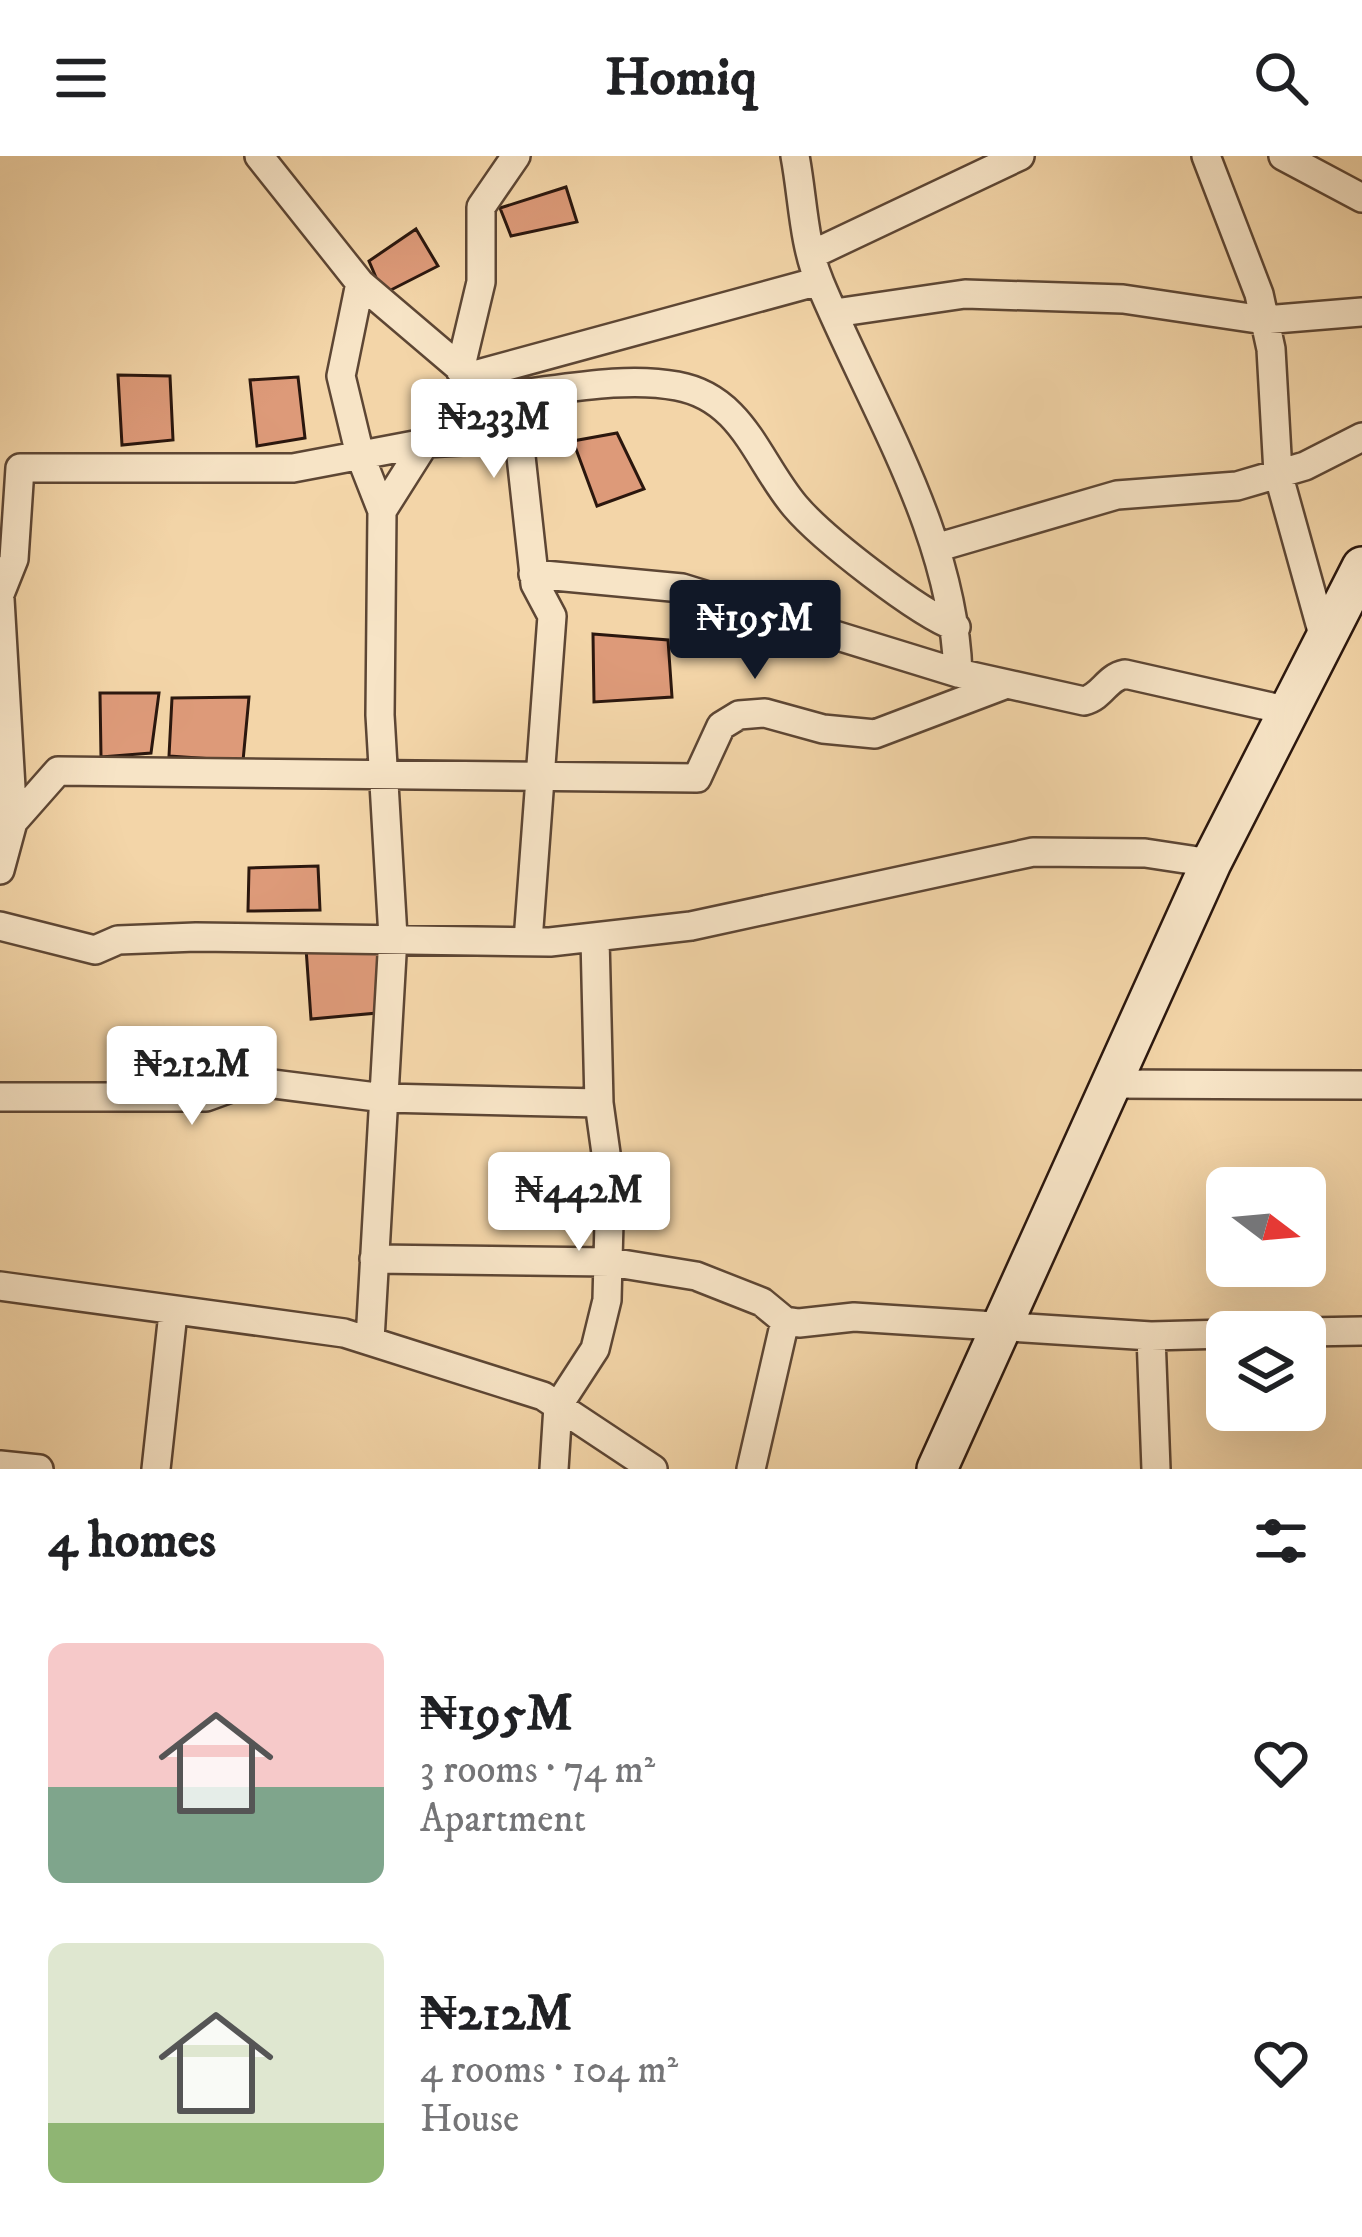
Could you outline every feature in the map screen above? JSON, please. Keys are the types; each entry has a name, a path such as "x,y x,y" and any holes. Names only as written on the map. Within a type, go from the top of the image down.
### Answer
{"main road":[{"path":"937,1469 1211,863 1362,567"}],"street":[{"path":"259,156 360,283 494,397 519,438 537,596 552,616 528,941"},
{"path":"464,374 481,282 481,207 516,156"},
{"path":"795,156 815,268 939,547 956,627 958,673"},
{"path":"464,374 815,268 1020,156"},
{"path":"1206,156 1250,261 1275,389 1278,473 1325,642"},
{"path":"1283,156 1362,198"},
{"path":"360,283 341,376 360,455 382,511 384,774 393,937 370,1340"},
{"path":"836,314 965,294 1123,299 1264,320 1362,312"},
{"path":"494,397 650,383 707,395 738,420 793,504 816,529 956,627"},
{"path":"939,547 1117,495 1237,486 1362,437"},
{"path":"0,870 13,822 0,597 14,559 20,468 227,472 293,468 425,443 519,438"},
{"path":"382,511 425,443"},
{"path":"533,574 682,588 958,673 1084,701 1095,698 1111,677 1125,674 1289,711"},
{"path":"13,822 50,775 58,772 697,778 721,726 739,715 765,713 823,729 874,734 1006,684"},
{"path":"0,926 95,950 131,939 595,938 692,926 1033,852 1144,853 1211,863"},
{"path":"554,1469 558,1406 602,1328 610,1262 610,1182 599,1103 595,938"},
{"path":"0,1097 206,1097 250,1081 384,1098 599,1103"},
{"path":"1112,1084 1362,1084"},
{"path":"374,1259 610,1262 695,1276 762,1302 785,1321 854,1317 1151,1336 1206,1335"},
{"path":"0,1286 370,1340 518,1386 558,1406 653,1469"},
{"path":"156,1469 172,1313"},
{"path":"751,1469 785,1321"},
{"path":"1326,1332 1362,1331"},
{"path":"1151,1336 1156,1469"},
{"path":"0,1465 39,1469"}],"building":[{"path":"566,187 577,222 511,236 500,208"},
{"path":"416,229 438,266 383,294 369,261"},
{"path":"118,375 170,376 173,440 122,445"},
{"path":"298,377 305,438 257,446 250,380"},
{"path":"617,433 644,489 597,506 573,441"},
{"path":"593,634 668,640 672,697 594,702"},
{"path":"100,693 159,693 151,753 101,757"},
{"path":"249,697 243,761 169,756 172,698"},
{"path":"318,866 320,910 248,911 249,868"},
{"path":"306,948 384,951 377,1013 311,1019"}]}
